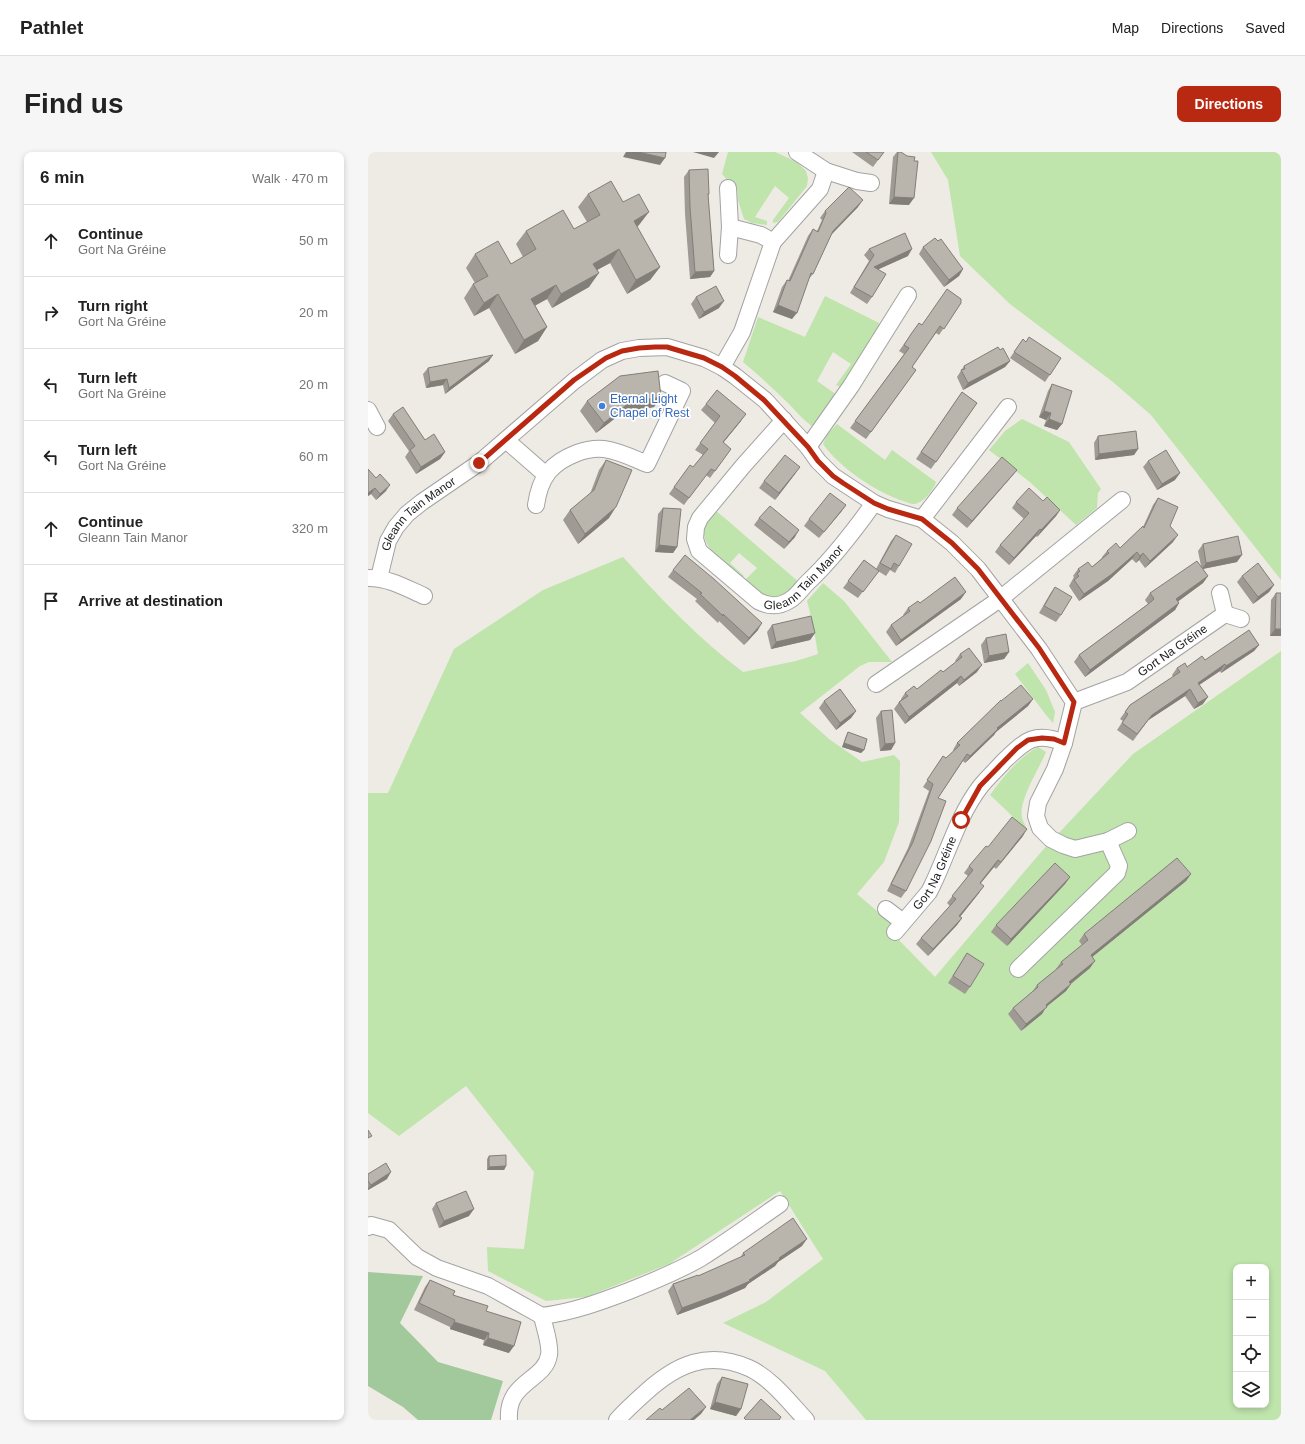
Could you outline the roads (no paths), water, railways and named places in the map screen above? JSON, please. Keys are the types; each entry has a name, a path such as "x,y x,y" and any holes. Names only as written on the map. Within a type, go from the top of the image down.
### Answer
{"street":[{"path":"797,152 826,171 857,181 871,183"},
{"path":"722,367 742,332 773,242 820,189 826,171"},
{"path":"728,188 730,227 728,255"},
{"path":"730,227 761,235 773,242"},
{"path":"808,447 851,386 908,295"},
{"name":"Gleann Tain Manor","path":"373,578 388,541 396,527 407,514 479,463 574,380 602,360 622,351 639,348 667,347 698,356 722,367 746,384 784,420 808,447 818,461 833,476 874,503 888,509 922,519 952,543 978,569 1000,599"},
{"path":"536,504 538,491 546,475 551,467 564,458 584,451 602,449 617,452 647,464 682,391 665,383"},
{"path":"922,519 1008,407"},
{"path":"368,410 377,427"},
{"name":"Gleann Tain Manor","path":"784,420 700,518 696,527 695,539 699,551 708,560 758,602 767,606 780,604 796,595 822,569 874,503"},
{"path":"506,440 546,475"},
{"path":"876,684 1000,599 1122,500"},
{"path":"373,578 400,585 424,596"},
{"path":"1220,593 1225,614 1241,619"},
{"path":"1000,599 1039,648 1074,702 1064,743 1055,768 1038,803 1036,816 1040,828 1051,839 1075,849 1108,841 1128,831"},
{"name":"Gort Na Gréine","path":"1074,702 1127,682 1225,614"},
{"name":"Gort Na Gréine","path":"886,910 899,927 929,892 961,820 980,786 1017,748 1028,740 1042,738 1054,739 1064,743"},
{"path":"1018,969 1117,873 1119,866 1108,841"},
{"path":"368,1227 371,1225 390,1230 417,1257 437,1268 488,1286 542,1316 577,1310 654,1281 678,1270 724,1243 780,1204"},
{"path":"509,1420 511,1404 516,1393 547,1363 550,1353 542,1316"},
{"path":"617,1420 636,1400 659,1380 679,1367 701,1360 721,1360 750,1369 764,1378 806,1420"}],"place":[{"name":"Eternal Light Chapel of Rest","path":"602,406"}]}
